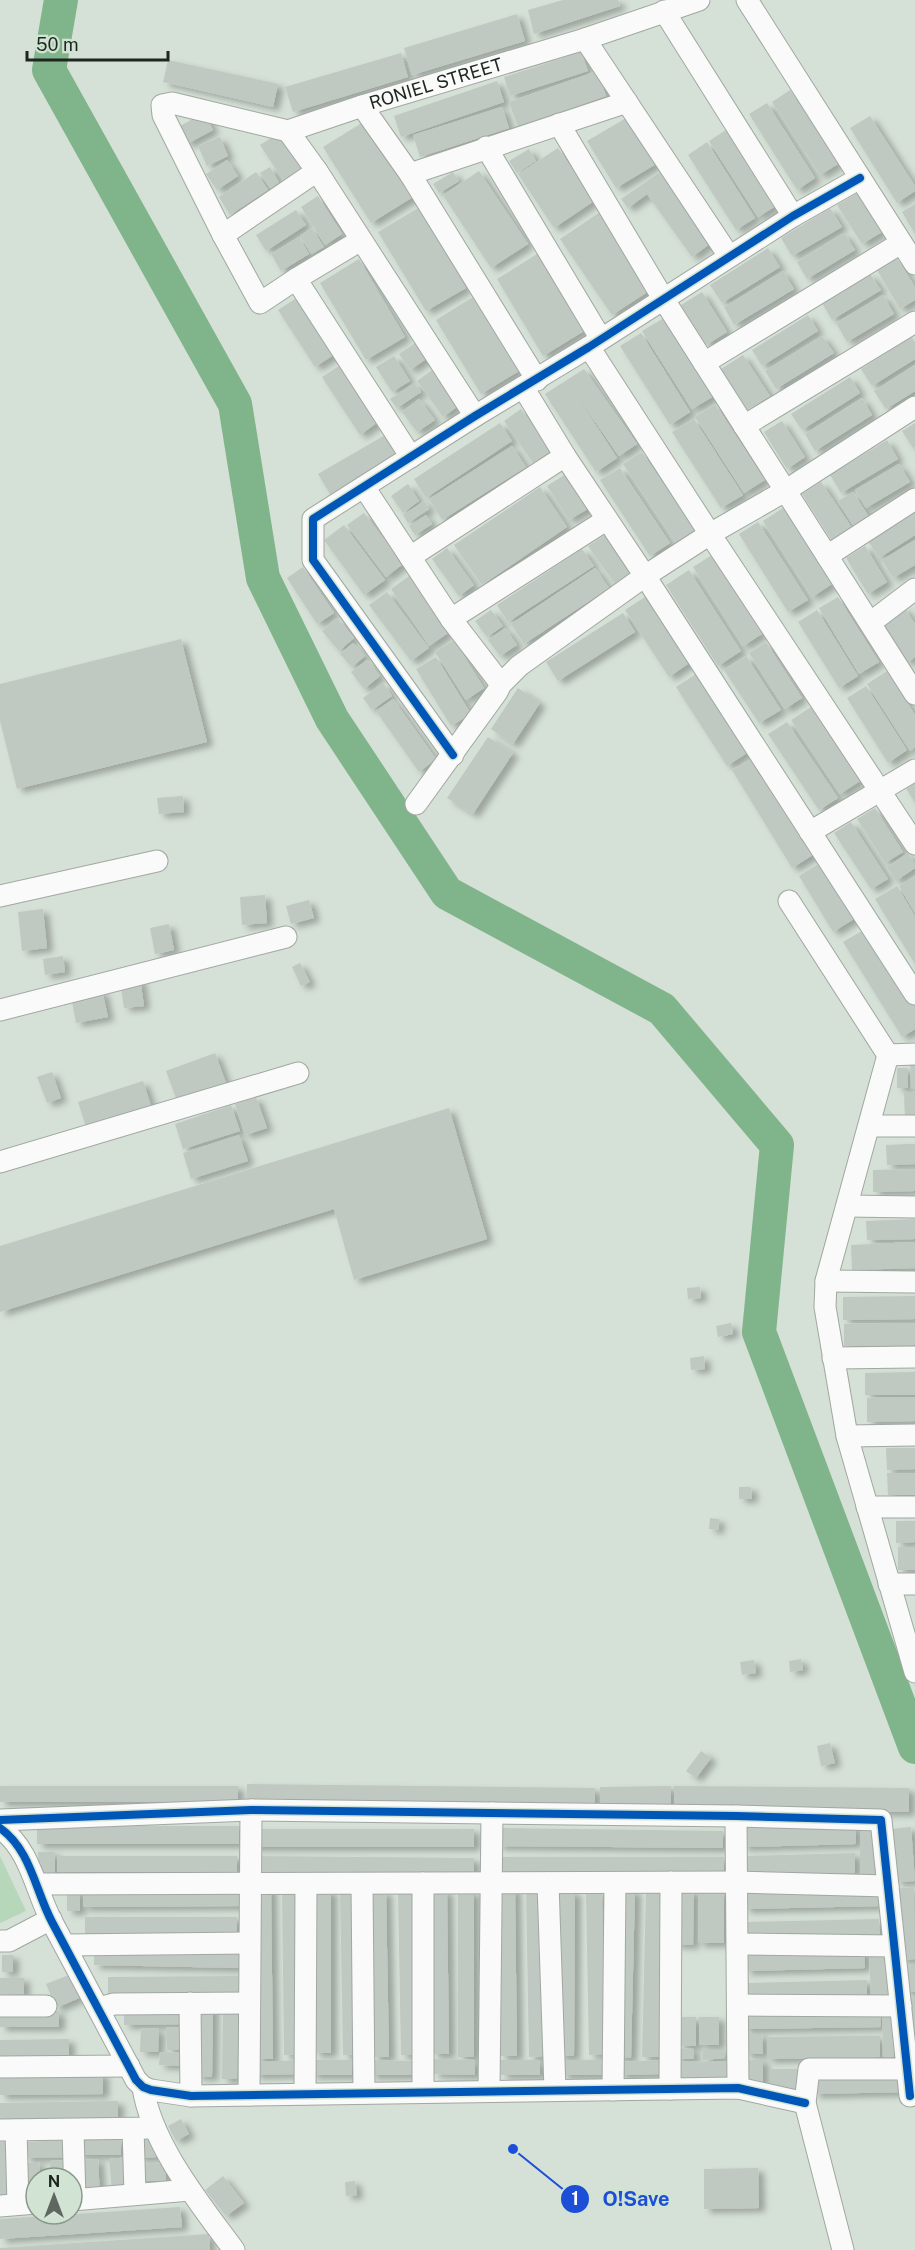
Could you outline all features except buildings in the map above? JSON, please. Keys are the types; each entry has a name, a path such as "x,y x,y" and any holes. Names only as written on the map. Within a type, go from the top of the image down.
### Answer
{"street":[{"name":"RONIEL STREET","path":"288,131 362,106 585,39 699,0"},
{"path":"747,0 915,264"},
{"path":"664,11 793,216"},
{"path":"585,39 729,256"},
{"path":"410,174 627,102"},
{"path":"361,240 260,303 163,115 162,105 172,103 288,131 316,171 361,240 475,416"},
{"path":"362,106 410,174 530,384 565,456 915,994"},
{"path":"559,124 664,300 870,623 912,682"},
{"path":"486,147 595,343 710,534 915,844"},
{"path":"223,235 316,171"},
{"path":"453,755 314,560 313,519 664,300 793,216 860,178"},
{"path":"704,363 902,243"},
{"path":"296,279 411,457"},
{"path":"744,426 915,322"},
{"path":"416,804 453,755 501,684 519,666 645,576 710,534 786,491 915,407"},
{"path":"410,557 565,456"},
{"path":"363,487 451,619 501,684"},
{"path":"827,556 915,499"},
{"path":"451,619 606,520"},
{"path":"870,623 915,589"},
{"path":"810,832 915,770"},
{"path":"0,896 157,861"},
{"path":"789,901 888,1055 826,1281 825,1307 847,1436 889,1584 914,1661"},
{"path":"0,1010 286,937"},
{"path":"888,1055 915,1054"},
{"path":"0,1162 298,1073"},
{"path":"869,1126 915,1126"},
{"path":"848,1206 915,1207"},
{"path":"826,1281 915,1282"},
{"path":"833,1358 915,1357"},
{"path":"847,1436 915,1435"},
{"path":"867,1507 915,1507"},
{"path":"889,1584 915,1584"},
{"path":"249,2096 251,1810"},
{"path":"0,1820 251,1810 881,1820 910,2096"},
{"path":"489,2091 492,1813"},
{"path":"736,1816 738,2088"},
{"path":"0,1828 10,1835 20,1847 38,1884 51,1919 136,2080 143,2087 190,2096 738,2088 805,2103"},
{"path":"670,2089 671,1882"},
{"path":"38,1884 735,1882 888,1886"},
{"path":"423,1883 423,2092"},
{"path":"548,1883 555,2091"},
{"path":"613,2090 615,1883"},
{"path":"362,1884 364,2093"},
{"path":"305,2094 306,1885"},
{"path":"0,1941 9,1941 51,1919"},
{"path":"65,1945 249,1943"},
{"path":"738,1944 893,1946"},
{"path":"190,2003 190,2096"},
{"path":"98,2008 114,2004 248,2003"},
{"path":"738,2005 901,2006"},
{"path":"0,2006 46,2006"},
{"path":"0,2067 129,2066"},
{"path":"843,2250 805,2103 809,2069 908,2069"},
{"path":"143,2087 155,2128 190,2190 234,2250"},
{"path":"18,2204 8,2130 155,2128"},
{"path":"133,2129 135,2194"},
{"path":"73,2130 74,2166"},
{"path":"84,2198 190,2190"}],"green space":[{"path":"0,1856 26,1911 0,1923"}],"waterway":[{"path":"61,0 49,70 235,404 263,578 332,719 447,893 662,1009 777,1145 759,1332 915,1747"}],"cycle path":[{"path":"453,755 313,560 313,519 589,347 793,216 860,178"},
{"path":"0,1820 251,1810 881,1820 910,2096"},
{"path":"0,1828 19,1847 26,1859 46,1910 136,2080 143,2087 151,2090 191,2096 738,2088 805,2103"}],"place":[{"name":"O!Save","path":"513,2149"}]}
